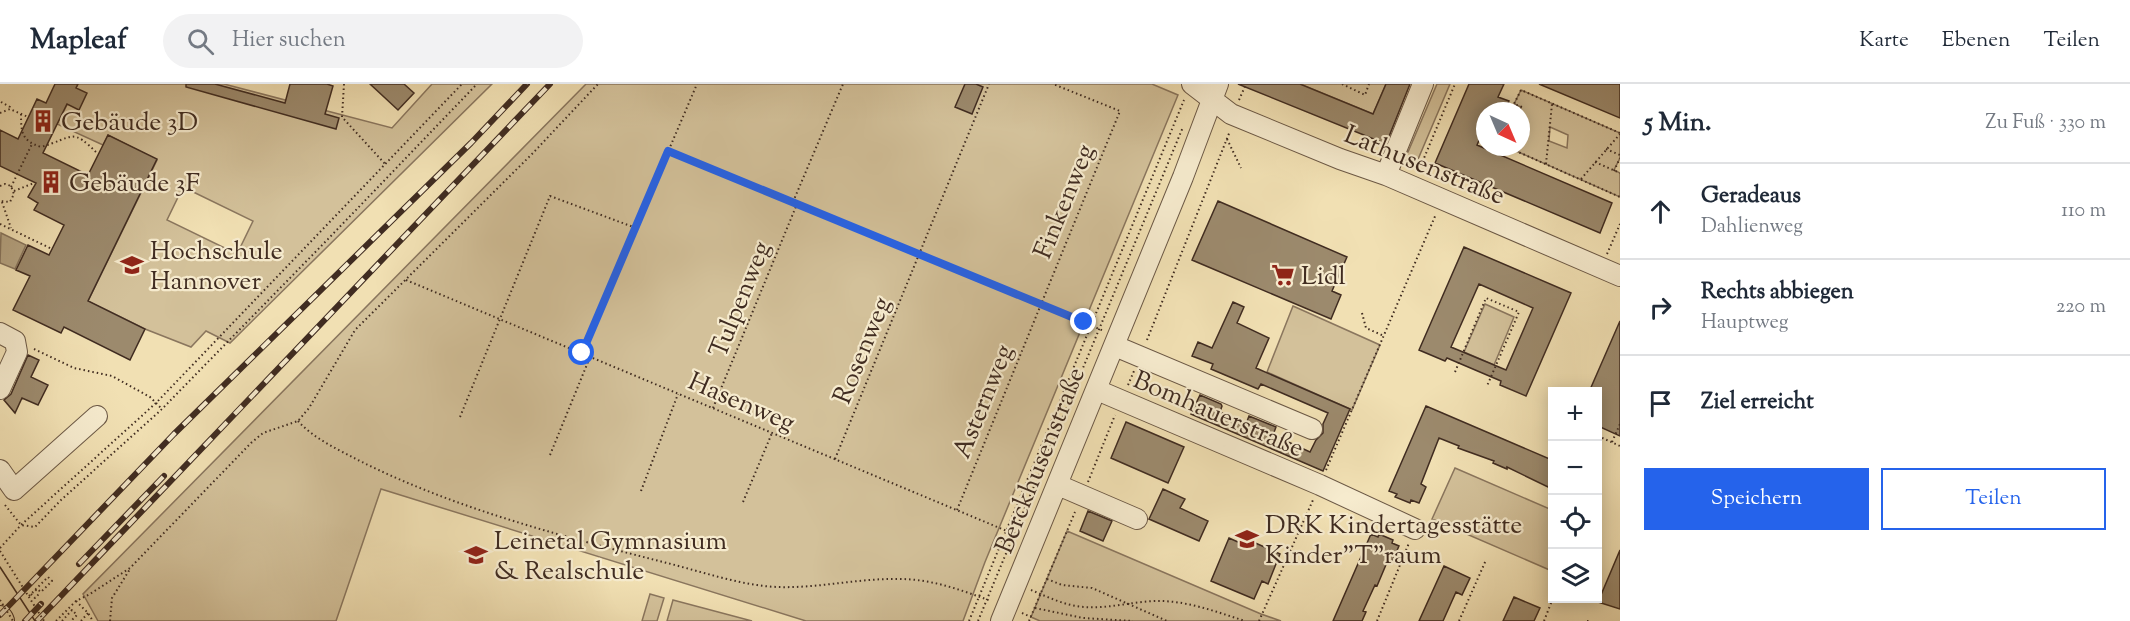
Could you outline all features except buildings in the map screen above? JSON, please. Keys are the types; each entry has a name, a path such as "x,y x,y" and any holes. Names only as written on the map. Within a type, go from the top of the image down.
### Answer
{"street":[{"name":"Lathusenstraße","path":"1193,84 1215,92 1232,114 1340,159 1386,175 1620,276"},
{"path":"1386,175 1423,84"},
{"name":"Berckhusenstraße","path":"1004,614 1115,346 1215,92"},
{"path":"0,333 15,341 17,346 17,352 0,389"},
{"path":"1115,346 1311,429"},
{"name":"Bomhauerstraße","path":"1097,390 1320,485 1415,529"},
{"path":"0,470 14,490 97,416"},
{"path":"1058,485 1137,519"}],"path":[{"path":"344,84 342,117 386,165"},
{"path":"39,594 36,598 0,550 21,525 156,403 462,84"},
{"path":"0,498 21,525 34,527 162,408 477,84"},
{"path":"59,619 76,600 90,594 130,568 263,433 298,421 309,408 355,330 533,153 598,84"},
{"path":"582,353 697,84"},
{"path":"793,202 843,84"},
{"name":"Rosenweg","path":"835,459 989,84"},
{"name":"Finkenweg","path":"1041,305 1119,111 1053,84"},
{"path":"969,621 1187,93 1193,84"},
{"path":"1342,84 1365,95 1370,84"},
{"path":"1412,186 1455,84"},
{"path":"1515,102 1521,90 1620,133 1581,179"},
{"path":"0,102 10,107 10,110"},
{"path":"1546,164 1552,103"},
{"path":"0,113 10,110 28,117"},
{"path":"21,114 21,131 32,144 41,147 72,135 82,138 98,154"},
{"path":"978,621 1185,122"},
{"path":"1227,139 1240,168"},
{"path":"11,187 32,144"},
{"path":"1606,150 1620,157 1614,171"},
{"path":"668,151 1098,329"},
{"path":"1528,156 1620,196"},
{"path":"1595,162 1620,173"},
{"path":"0,180 1,186 11,187 14,191 12,200 7,203 1,202 11,229"},
{"path":"14,191 34,183"},
{"path":"460,417 550,196 636,228"},
{"path":"1260,621 1442,199"},
{"name":"Tulpenweg","path":"713,408 797,204"},
{"path":"1601,268 1620,224"},
{"path":"0,225 52,249"},
{"name":"Hasenweg","path":"405,280 1014,534"},
{"path":"1455,372 1486,298 1519,312 1487,386"},
{"name":"Asternweg","path":"957,510 1041,305"},
{"path":"1362,313 1366,328 1384,336"},
{"path":"17,346 25,345 74,368 112,376 150,397 162,408"},
{"path":"550,455 590,357"},
{"path":"640,491 678,394"},
{"path":"298,421 317,436 347,454 424,491 614,550 764,586 808,586 901,579 936,583 987,599 1004,614"},
{"path":"1612,442 1620,424"},
{"path":"743,502 772,433"},
{"path":"1602,438 1620,446"},
{"path":"1377,621 1415,529"},
{"path":"1460,621 1486,560"},
{"path":"110,621 112,598 130,568"},
{"path":"48,577 52,581 41,592 37,589 32,593 48,577"},
{"path":"1047,579 1062,585 1092,588 1167,621"},
{"path":"1017,584 1052,599 1081,607 1160,601 1215,611 1245,621"},
{"path":"32,593 44,621"},
{"path":"0,600 14,621"},
{"path":"76,600 93,621"},
{"path":"1544,621 1551,603"},
{"path":"1035,608 1083,618 1133,621"},
{"path":"59,619 72,610 77,615 71,621"},
{"path":"81,621 88,613"}],"shaded area":[{"path":"78,84 224,84 392,128 432,84 492,84 230,343 206,331 191,347 145,329 88,301 157,160 108,135 103,145 57,124","holes":["183,187 253,221 237,254 167,220"]},
{"path":"586,84 1152,84 1178,95 985,562 963,621 806,621 381,489 336,621 98,621 83,594"},
{"path":"1300,84 1386,84 1373,114"},
{"path":"1437,84 1450,84 1416,164 1401,158 1404,152 1408,152"},
{"path":"1521,90 1620,133 1620,158 1614,170 1620,173 1620,197 1527,156 1530,156 1530,102 1515,102","holes":["1550,127 1568,135 1567,148 1549,141"]},
{"path":"1,233 26,245 15,269 0,263"},
{"path":"1485,304 1514,317 1494,365 1464,352"},
{"path":"1293,306 1380,345 1352,410 1267,372"},
{"path":"1455,468 1548,508 1548,569 1432,519"},
{"path":"1067,531 1281,621 1040,621 1031,617"},
{"path":"650,594 664,598 657,621 642,621"},
{"path":"673,600 752,621 667,621"}],"tram line":[{"path":"0,567 35,621"}],"railway":[{"path":"0,615 174,434 471,143 527,84"},
{"path":"37,621 550,84"},
{"path":"79,564 164,476"},
{"path":"25,621 41,604"}],"place":[{"name":"Gebäude 3D","path":"43,121"},
{"name":"Gebäude 3F","path":"51,182"},
{"name":"Hochschule Hannover","path":"132,265"},
{"name":"Lidl","path":"1283,275"},
{"name":"DRK Kindertagesstätte Kinder\"T\"raum","path":"1247,539"},
{"name":"Leinetal Gymnasium & Realschule","path":"476,555"}],"route":[{"path":"582,353 668,151 1084,322"}]}
